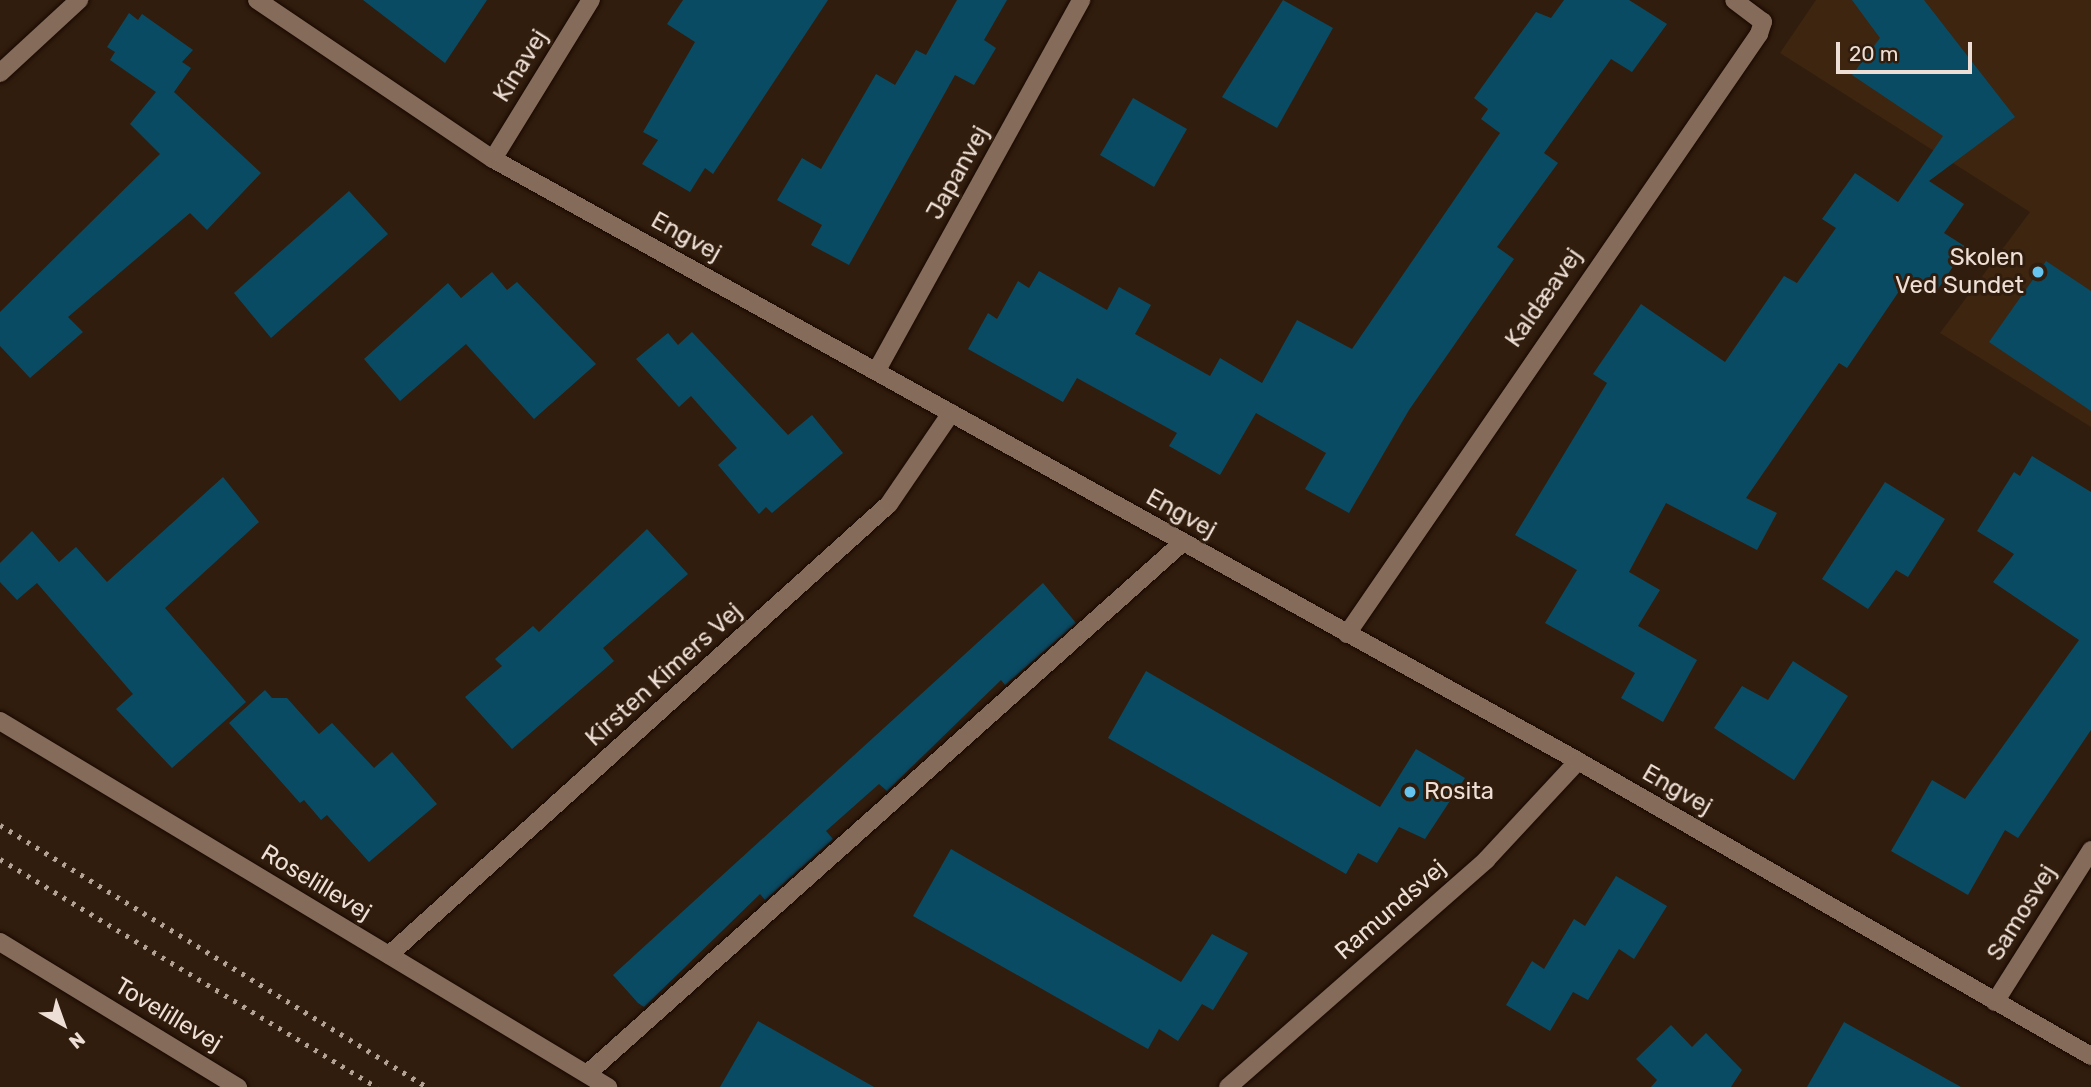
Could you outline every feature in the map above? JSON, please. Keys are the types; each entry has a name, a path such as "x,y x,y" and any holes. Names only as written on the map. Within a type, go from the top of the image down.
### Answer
{"street":[{"path":"0,73 79,0"},
{"name":"Engvej","path":"257,0 493,159 1578,761 2091,1056"},
{"name":"Kinavej","path":"493,159 591,0"},
{"name":"Japanvej","path":"877,370 1081,0"},
{"name":"Kaldæavej","path":"1347,634 1759,34 1763,22 1734,0"},
{"name":"Kirsten Kimers Vej","path":"389,955 889,504 951,413"},
{"path":"587,1074 1182,542"},
{"name":"Roselillevej","path":"0,720 608,1087"},
{"name":"Ramundsvej","path":"1228,1087 1486,860 1578,761"},
{"name":"Samosvej","path":"1995,1002 2091,850"},
{"name":"Tovelillevej","path":"0,942 238,1087"}],"shaded area":[{"name":"Skolen Ved Sundet","path":"1816,0 2091,0 2091,427 1940,333 2030,212 1780,53"}],"building":[{"path":"363,0 487,0 445,63"},
{"path":"683,0 828,0 713,174 705,168 690,192 642,164 658,140 643,132 695,42 667,24"},
{"path":"957,0 1007,0 984,40 996,48 974,85 955,75 849,265 811,245 822,225 777,200 802,158 821,169 876,74 895,85 916,50 926,55"},
{"path":"1283,0 1333,28 1277,128 1222,97"},
{"path":"1564,0 1629,0 1667,24 1632,72 1611,59 1544,153 1558,163 1497,247 1514,259 1409,410 1349,513 1305,489 1326,453 1256,413 1220,475 1169,446 1177,433 1077,378 1063,402 968,349 988,313 997,319 1018,281 1029,288 1039,271 1107,310 1119,287 1151,305 1135,334 1210,376 1220,358 1262,383 1297,320 1352,349 1500,133 1481,119 1488,109 1474,98 1536,12 1551,18"},
{"path":"1852,0 1924,0 2015,117 1929,181 1964,204 1944,233 1966,247 1934,295 1908,278 1847,368 1839,363 1746,498 1777,513 1757,550 1666,503 1629,572 1660,590 1638,626 1697,660 1663,722 1621,698 1635,673 1545,623 1577,570 1515,535 1607,383 1593,374 1641,304 1725,362 1784,276 1797,283 1836,228 1822,219 1855,173 1898,202 1943,136 1852,75 1880,38"},
{"path":"129,13 138,20 142,14 193,50 182,62 191,68 174,92 261,173 207,230 190,213 68,317 83,332 30,378 0,346 0,312 160,154 130,124 156,92 110,60 115,52 107,47"},
{"path":"1133,98 1187,129 1154,187 1100,155"},
{"path":"349,191 388,234 271,338 234,293"},
{"path":"2046,261 2091,291 2091,411 1989,342"},
{"path":"492,272 507,290 517,282 596,364 534,419 466,344 400,401 364,359 448,283 461,298"},
{"path":"692,332 788,435 812,415 843,453 772,513 766,507 759,514 718,465 737,448 691,396 679,407 636,359 668,333 678,345"},
{"path":"2032,456 2091,492 2091,730 2018,838 2005,830 1968,895 1891,851 1932,780 1965,799 2079,640 1993,582 2014,554 1977,531 2014,472 2020,476"},
{"path":"223,477 259,522 165,608 246,702 172,768 116,709 133,694 37,583 17,600 0,582 0,563 32,531 59,562 76,547 107,582"},
{"path":"1885,482 1945,519 1908,577 1896,570 1868,609 1822,579"},
{"path":"647,529 688,574 603,648 614,661 512,749 465,697 502,666 495,659 533,626 539,632"},
{"path":"1043,583 1076,623 1005,685 1001,680 887,791 879,784 826,831 833,839 765,900 760,894 644,1007 638,1003 613,975"},
{"path":"1793,661 1848,696 1794,780 1714,728 1742,686 1768,700"},
{"path":"1146,671 1380,807 1416,749 1465,778 1425,839 1399,827 1377,863 1358,853 1346,874 1108,738"},
{"path":"265,690 272,698 287,698 319,734 332,723 374,768 392,752 437,804 369,862 327,815 321,820 304,800 300,803 229,723"},
{"path":"951,849 1181,982 1212,934 1248,953 1213,1010 1202,1004 1178,1041 1159,1029 1148,1049 913,916"},
{"path":"1616,876 1667,906 1634,959 1619,949 1588,1000 1573,992 1550,1031 1506,1005 1532,961 1544,969 1574,919 1585,926"},
{"path":"758,1021 874,1087 720,1087"},
{"path":"1844,1022 1961,1087 1807,1087"},
{"path":"1671,1025 1692,1047 1706,1033 1742,1070 1731,1087 1651,1087 1657,1080 1636,1059"}],"railway":[{"path":"0,825 427,1087"},
{"path":"0,859 377,1087"}],"place":[{"name":"Skolen Ved Sundet","path":"2038,272"},
{"name":"Rosita","path":"1410,792"}]}
